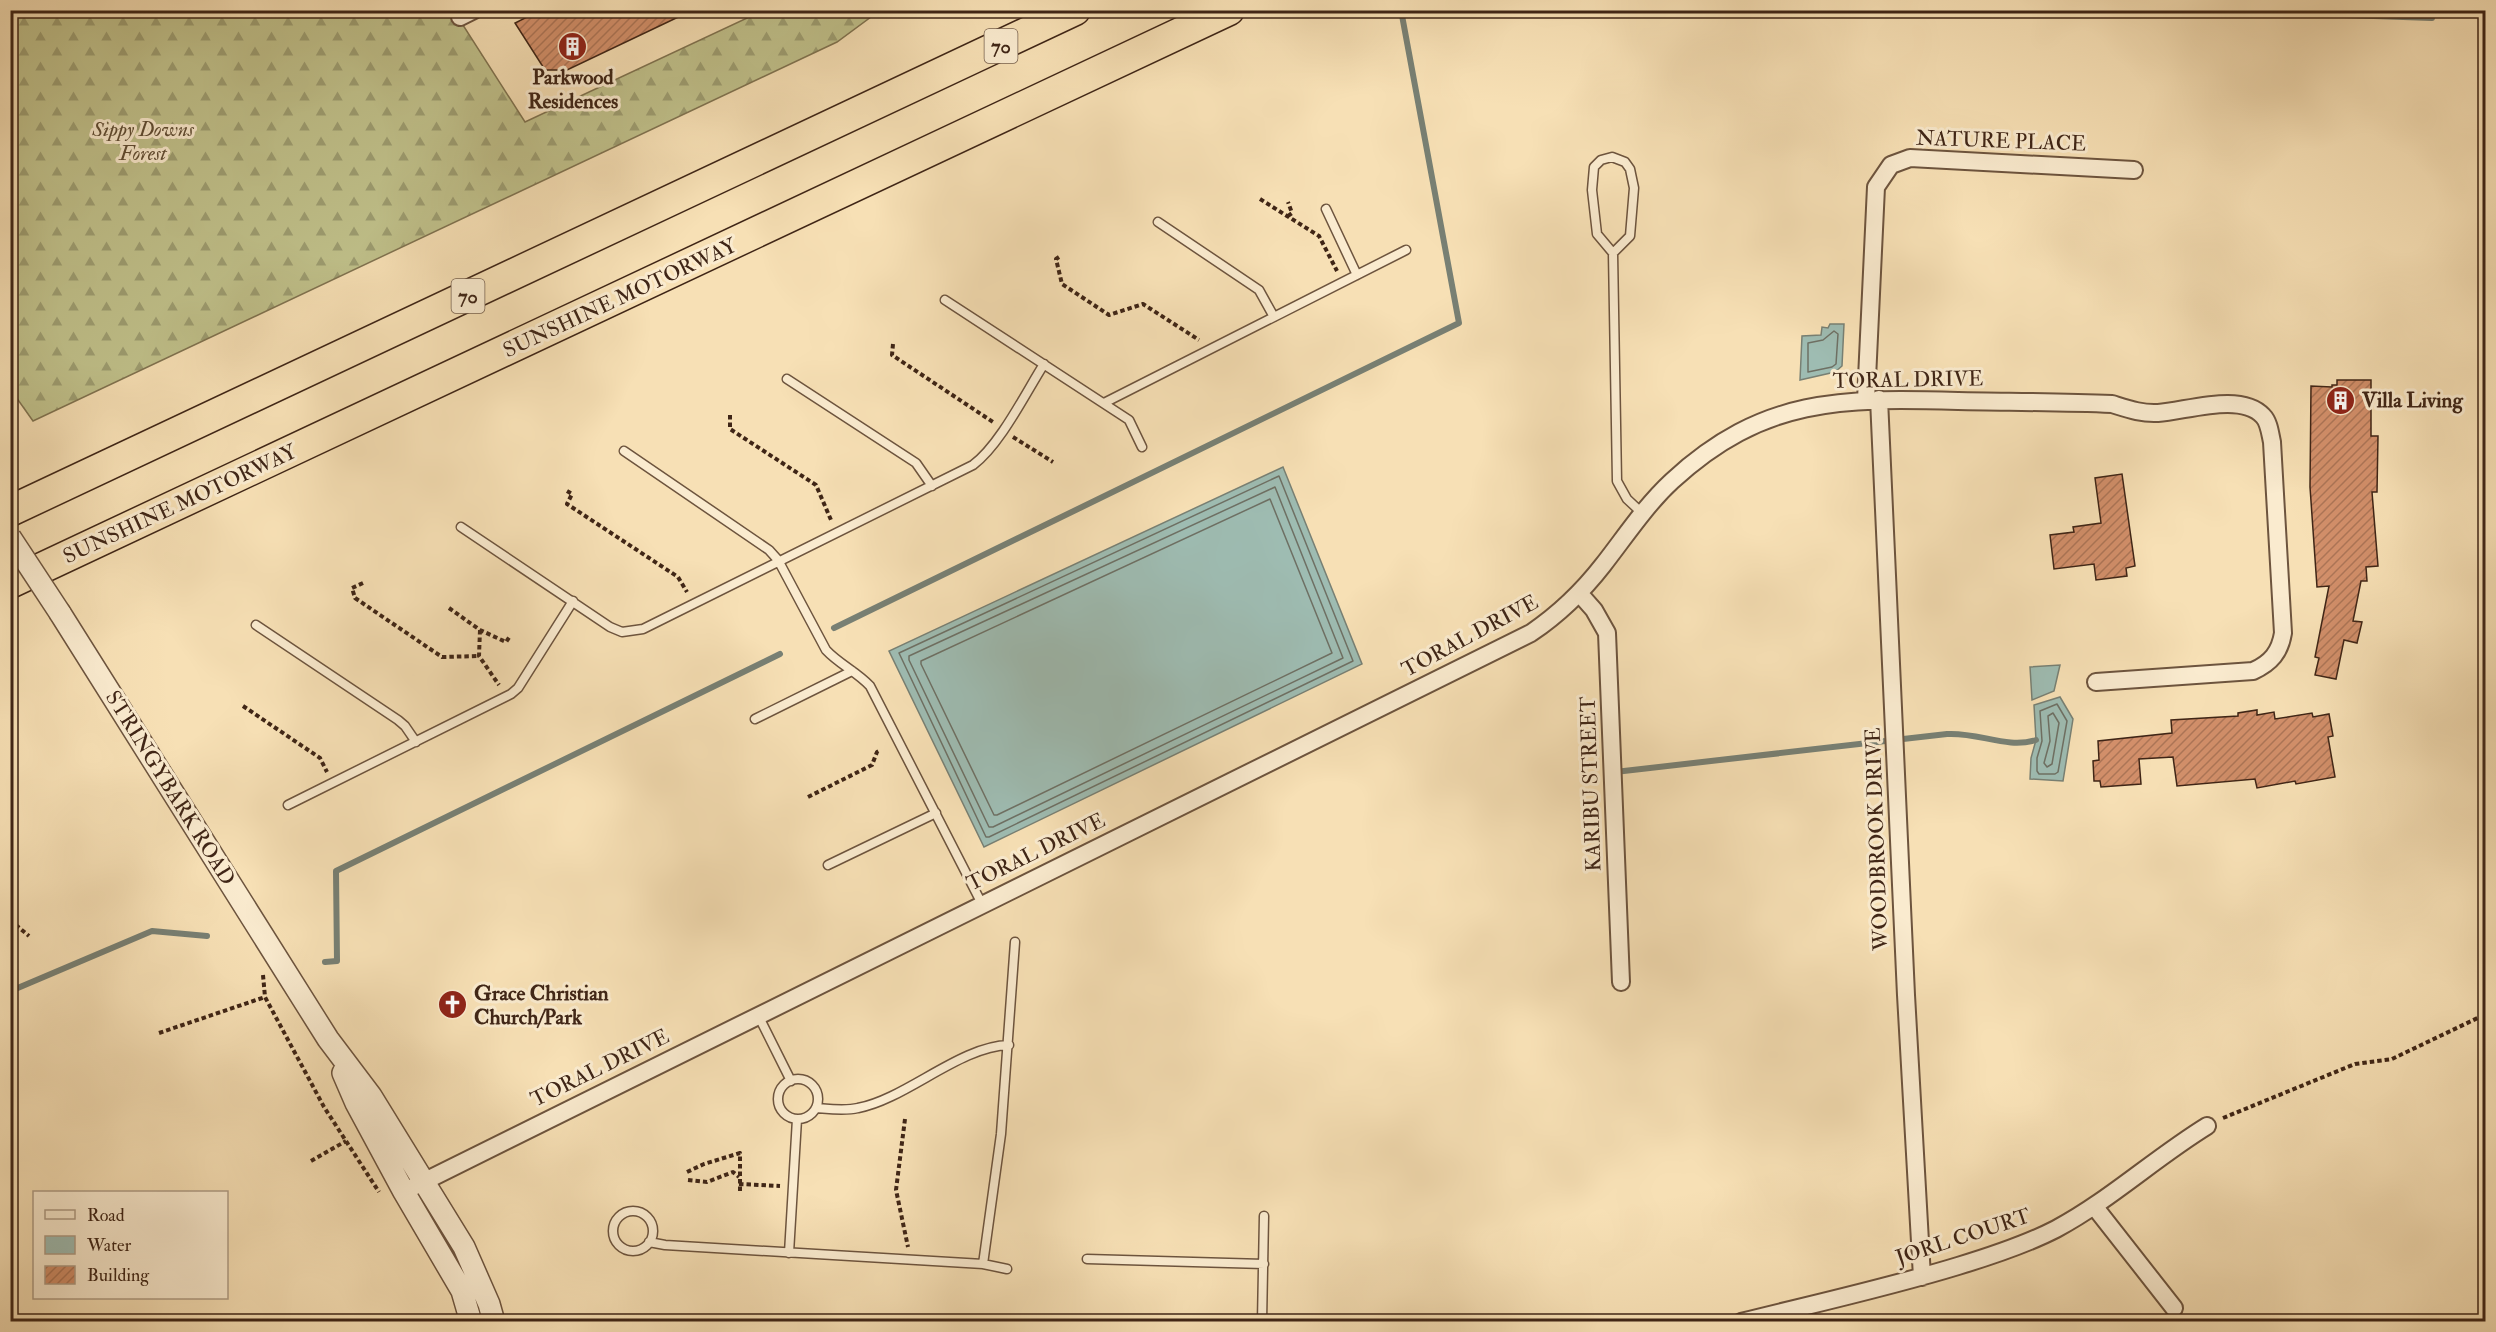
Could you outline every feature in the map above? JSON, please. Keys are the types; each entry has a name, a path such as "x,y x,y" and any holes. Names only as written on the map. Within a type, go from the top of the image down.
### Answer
{"highway":[{"path":"926,81 1053,10"},
{"name":"70","path":"10,511 1076,10"},
{"name":"SUNSHINE MOTORWAY","path":"10,583 1100,73 1229,10"},
{"path":"1100,73 1250,10"}],"street":[{"name":"NATURE PLACE","path":"1873,399 1876,188 1891,165 1910,158 2134,170"},
{"name":"TORAL DRIVE","path":"404,1192 424,1180 1531,633 1554,617 1579,593 1642,513 1696,459 1750,426 1808,406 1873,399 2112,404 2140,412 2157,413 2228,403 2240,404 2263,416 2269,426 2272,442 2283,633 2281,645 2274,657 2266,666 2253,670 2096,682"},
{"name":"WOODBROOK DRIVE","path":"1873,399 1922,1277"},
{"name":"STRINGYBARK ROAD","path":"10,537 328,1039 371,1096 424,1180 464,1247 494,1322"},
{"name":"KARIBU STREET","path":"1579,593 1594,610 1607,633 1621,982"},
{"name":"STRINGYBARK ROAD","path":"328,1039 356,1103 462,1292 471,1322"},
{"name":"JORL COURT","path":"1741,1322 1922,1277 1999,1253 2055,1229 2094,1206 2178,1143 2207,1126"},
{"path":"2094,1206 2174,1308"}],"lane":[{"path":"1613,252 1629,236 1634,188 1630,169 1625,162 1612,157 1600,160 1594,167 1592,190 1597,234 1613,252 1617,482 1627,500 1642,513"},
{"path":"1326,209 1357,275"},
{"path":"1158,222 1260,290 1274,317"},
{"path":"1104,403 1406,250"},
{"path":"945,300 1129,420 1142,447"},
{"path":"460,527 610,627 622,632 643,629 973,465 983,458 1044,364"},
{"path":"788,379 916,463 932,486"},
{"path":"624,451 758,540 778,560 826,650 835,660 870,686 982,904"},
{"path":"288,805 511,694 518,688 573,601"},
{"path":"256,625 398,720 416,742"},
{"path":"755,719 852,671"},
{"path":"828,865 936,813"},
{"path":"983,1264 1001,1134 1015,942"},
{"path":"758,1015 791,1081"},
{"path":"816,1108 859,1108 879,1101 988,1047 1009,1046"},
{"path":"791,1081 804,1081 811,1084 818,1095 816,1108 808,1116 797,1119 785,1114 779,1103 781,1090 791,1081"},
{"path":"789,1253 797,1119"},
{"path":"637,1212 643,1214 648,1218 653,1230 649,1242 639,1250 626,1250 616,1241 615,1223 624,1214 637,1212"},
{"path":"1262,1322 1264,1216"},
{"path":"649,1242 657,1245 983,1264 1007,1269"},
{"path":"1087,1259 1264,1264"}],"path":[{"path":"1260,199 1319,236 1342,282"},
{"path":"1288,202 1292,213 1288,216"},
{"path":"1059,257 1056,259 1062,284 1109,315 1143,304 1212,348"},
{"path":"892,344 892,355 1053,462"},
{"path":"730,416 730,429 816,485 837,532"},
{"path":"567,491 572,494 567,504 678,577 693,603"},
{"path":"363,583 352,588 355,598 442,657 479,656"},
{"path":"449,608 480,630 506,642 510,636"},
{"path":"480,630 479,656 502,690 511,694"},
{"path":"243,706 320,758 332,784"},
{"path":"807,797 873,765 877,752 881,750"},
{"path":"10,920 29,936"},
{"path":"262,970 265,997 324,1107 381,1196"},
{"path":"159,1034 265,997"},
{"path":"2207,1126 2355,1064 2392,1059 2486,1014"},
{"path":"905,1119 896,1190 902,1228 908,1241 907,1260"},
{"path":"311,1161 346,1141"},
{"path":"687,1172 740,1153 740,1191"},
{"path":"688,1180 707,1182 733,1172 739,1177"},
{"path":"739,1184 793,1187"}],"green space":[{"name":"Sippy Downs Forest","path":"10,11 454,11 525,122 762,11 879,11 837,42 33,421 11,390"}],"water":[{"path":"1830,324 1844,324 1842,366 1835,372 1800,380 1802,336 1821,335 1822,327 1828,328"},
{"path":"1283,467 1362,664 984,847 889,651"},
{"path":"2060,665 2054,691 2032,700 2030,667"},
{"path":"2060,697 2073,719 2063,781 2030,779 2031,758 2036,740 2034,705"}],"building":[{"name":"Parkwood Residences","path":"541,10 693,10 567,70 545,70 515,23"},
{"path":"2337,380 2371,380 2371,436 2378,436 2377,492 2372,492 2378,566 2366,567 2367,581 2361,581 2353,621 2362,622 2357,643 2344,640 2336,679 2315,675 2319,658 2315,657 2329,586 2317,587 2310,487 2311,386 2332,387 2332,385 2337,385"},
{"path":"2122,474 2135,566 2126,568 2127,576 2096,580 2094,564 2054,569 2050,535 2074,532 2073,527 2101,523 2095,478"},
{"path":"2257,710 2257,715 2274,712 2275,719 2312,713 2313,717 2329,714 2333,736 2328,737 2335,777 2257,788 2255,779 2177,786 2173,757 2139,759 2141,784 2101,787 2100,781 2094,781 2093,761 2099,760 2098,741 2172,733 2171,720 2238,716 2238,713"}],"waterway":[{"path":"834,628 1459,323 1401,10"},
{"path":"2196,10 2432,18"},
{"path":"325,962 337,961 336,871 780,654"},
{"path":"1615,772 1947,734 1970,735 2014,743 2036,740"},
{"path":"10,986 13,990 152,931 207,936"}],"place":[{"name":"Parkwood Residences","path":"573,46"},
{"name":"Villa Living","path":"2341,400"},
{"name":"Grace Christian Church/Park","path":"453,1005"}]}
